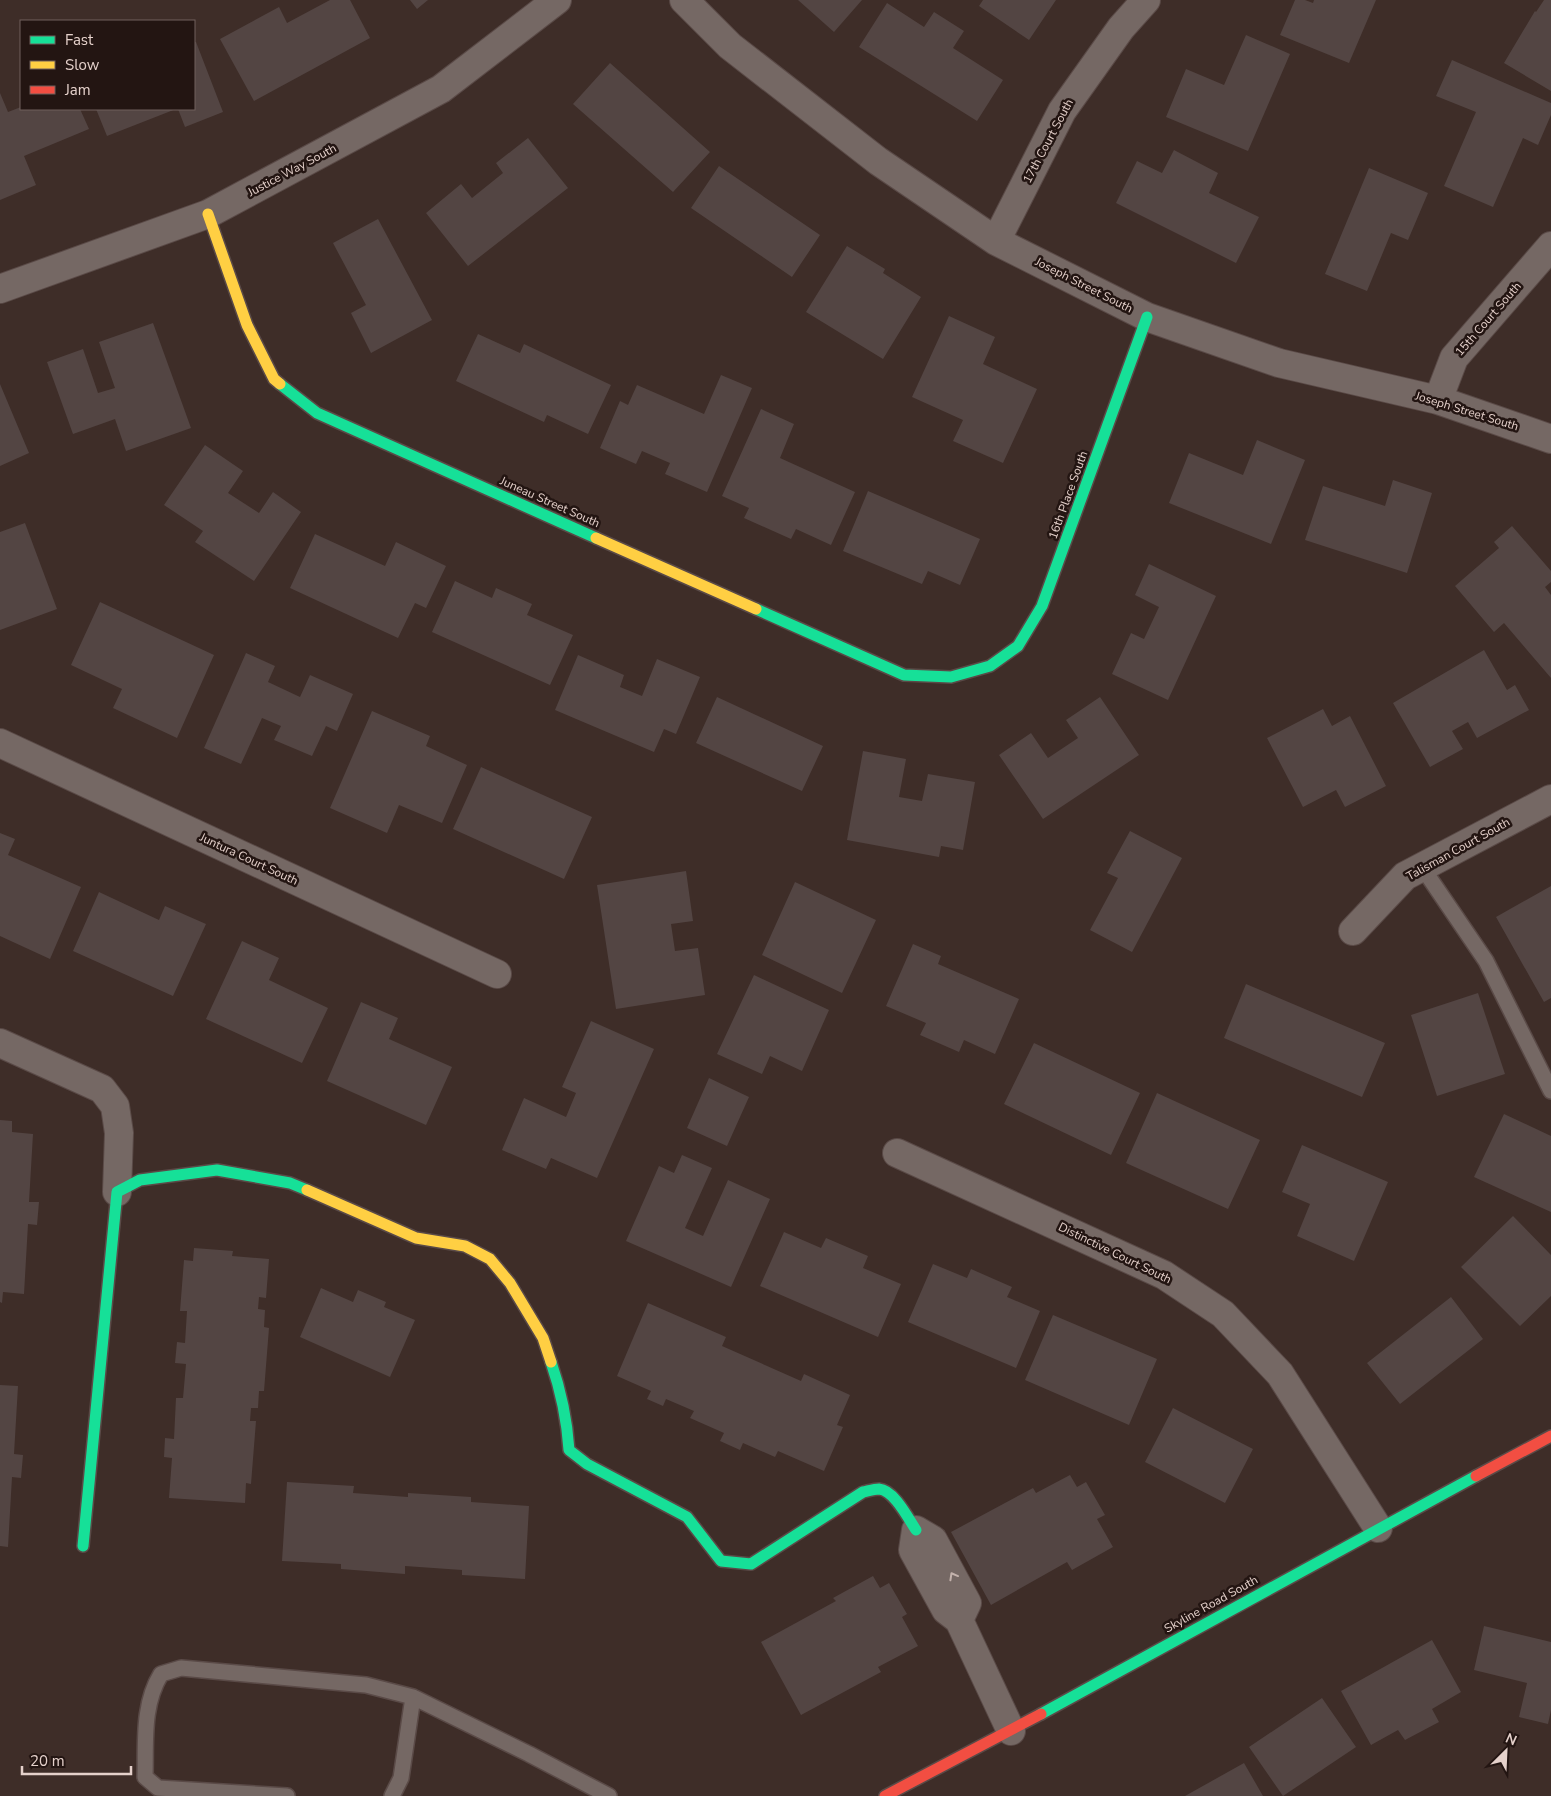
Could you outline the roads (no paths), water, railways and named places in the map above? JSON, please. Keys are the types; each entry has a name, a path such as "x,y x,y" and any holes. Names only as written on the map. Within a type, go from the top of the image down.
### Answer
{"street":[{"name":"Justice Way South","path":"0,289 208,214 441,89 557,0"},
{"name":"Joseph Street South","path":"684,0 730,46 878,161 996,241 1147,317 1279,363 1438,400 1551,439"},
{"name":"17th Court South","path":"996,241 1062,111 1121,28 1146,0"},
{"name":"Juneau Street South","path":"208,214 247,325 274,379 317,413 904,674 951,677 990,666"},
{"name":"15th Court South","path":"1438,400 1454,358 1551,246"},
{"name":"16th Place South","path":"990,666 1018,646 1042,606 1147,317"},
{"name":"Juntura Court South","path":"0,743 497,974"},
{"name":"Talisman Court South","path":"1353,931 1405,876 1551,799"},
{"path":"0,1043 102,1089 115,1106 119,1133 117,1192 83,1546"},
{"name":"Distinctive Court South","path":"897,1152 1164,1275 1223,1314 1280,1374 1378,1528"},
{"path":"117,1192 140,1180 217,1170 290,1183 416,1238 465,1246 490,1259 510,1284 543,1338 558,1386 568,1431 570,1450 587,1464 687,1517 721,1562 751,1564 863,1492 879,1489 888,1492 916,1530 933,1540 967,1603 959,1620 1011,1731"},
{"name":"Skyline Road South","path":"884,1796 1011,1731 1378,1528 1551,1436"}],"lane":[{"path":"1422,867 1486,961 1551,1091"},
{"path":"287,1796 158,1788 145,1777 147,1710 154,1685 161,1674 181,1668 366,1685 413,1696 609,1796"},
{"path":"392,1796 401,1778 413,1696"}]}
